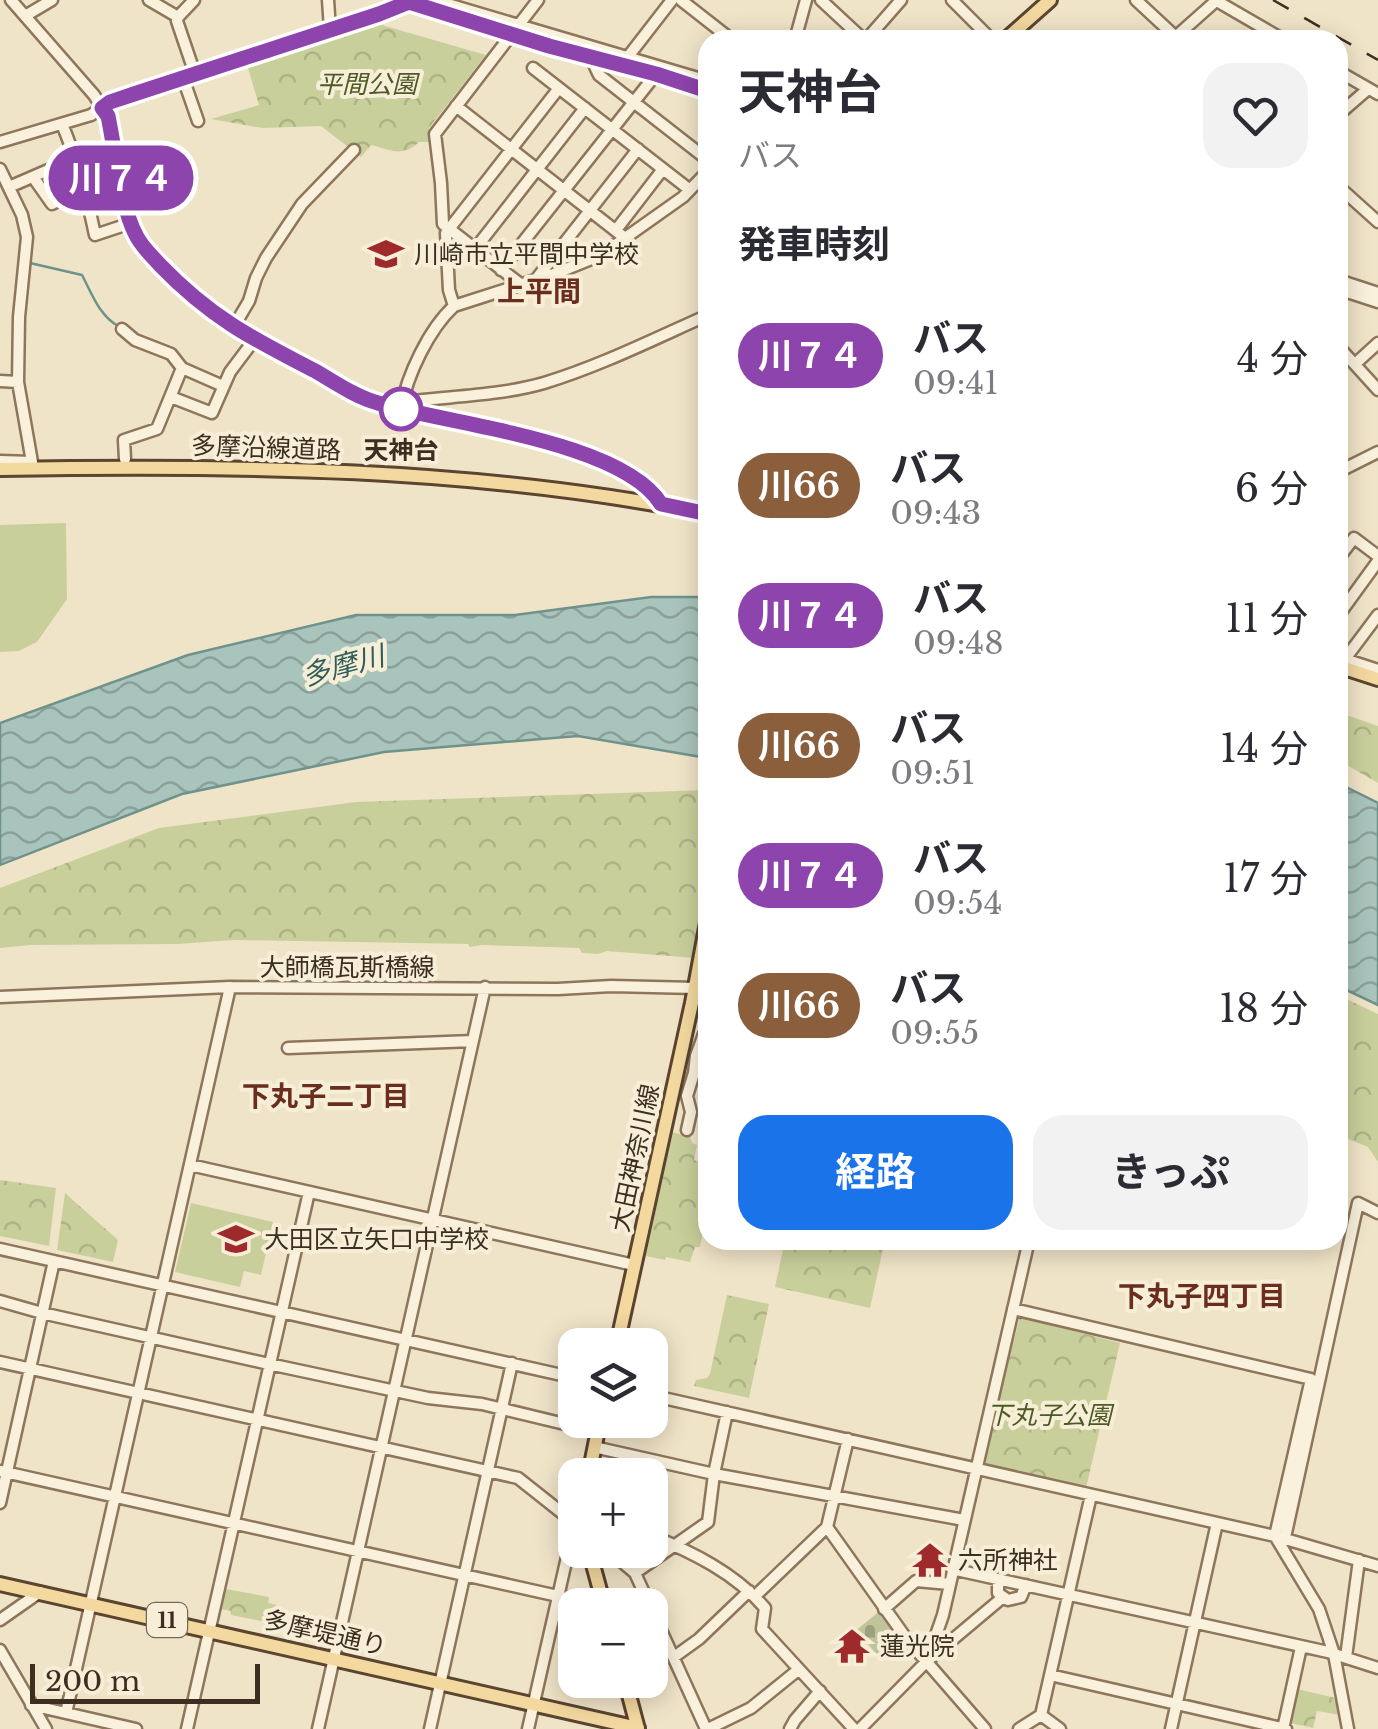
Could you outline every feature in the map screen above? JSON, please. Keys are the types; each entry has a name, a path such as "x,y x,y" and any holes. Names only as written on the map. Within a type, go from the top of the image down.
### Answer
{"main road":[{"path":"1016,30 1050,0"},
{"name":"多摩沿線道路","path":"0,465 259,468 464,480 550,488 698,512"},
{"path":"1348,665 1378,679"},
{"name":"大田神奈川線","path":"621,1328 698,973"},
{"name":"多摩堤通り","path":"0,1584 440,1682 603,1724 640,1729"},
{"path":"631,1698 640,1729"}],"street":[{"path":"11,0 108,116 131,223 142,244 185,290 233,328 364,398 402,404 586,454 642,484 661,504"},
{"path":"25,16 52,0"},
{"path":"149,0 178,17 196,74"},
{"path":"178,17 194,0"},
{"path":"328,0 330,30"},
{"path":"0,142 90,115 110,102 409,0 698,78"},
{"path":"434,0 468,4 515,29 591,58 698,87"},
{"path":"454,306 435,134 538,0"},
{"path":"627,58 672,0"},
{"path":"681,0 719,30"},
{"path":"798,30 806,0"},
{"path":"821,0 854,30"},
{"path":"874,30 901,0"},
{"path":"952,0 982,30"},
{"path":"1136,0 1167,30"},
{"path":"1185,30 1216,0 1267,30"},
{"path":"591,58 599,75 698,152"},
{"path":"533,68 663,169 686,193"},
{"path":"501,270 656,74"},
{"path":"1348,77 1373,91 1348,109"},
{"path":"183,78 198,120"},
{"path":"445,226 559,88"},
{"path":"456,106 620,234"},
{"path":"475,249 584,108"},
{"path":"62,124 76,158 95,234 131,223"},
{"path":"9,187 114,146"},
{"path":"537,278 638,149"},
{"path":"233,328 266,258 294,214 354,150"},
{"path":"0,169 22,215 27,237 18,317 18,382 32,462 0,465"},
{"path":"402,404 419,356 443,316 454,306 601,255 620,234 663,169"},
{"path":"32,177 52,204 85,189"},
{"path":"620,234 698,182"},
{"path":"1348,195 1378,222"},
{"path":"445,226 519,283"},
{"path":"1348,283 1378,293"},
{"path":"1348,292 1378,302"},
{"path":"402,404 544,383 594,366 698,319"},
{"path":"122,329 135,340 171,354 182,368 223,386"},
{"path":"170,397 212,414 230,372 254,340"},
{"path":"1356,364 1378,343"},
{"path":"1348,356 1378,390"},
{"path":"125,459 124,440 157,429 182,368"},
{"path":"0,381 18,382"},
{"path":"1348,467 1378,452"},
{"path":"1348,546 1354,538 1378,558 1348,602"},
{"path":"1348,651 1378,615"},
{"path":"1348,663 1378,670"},
{"name":"大師橋瓦斯橋線","path":"0,997 230,988 696,984"},
{"path":"318,1729 485,987"},
{"path":"66,1714 230,988"},
{"path":"288,1048 473,1040"},
{"path":"687,1130 691,1112 686,1096 698,1050"},
{"path":"190,1165 634,1264"},
{"path":"187,1729 309,1192"},
{"path":"1348,1245 1358,1203 1378,1212"},
{"path":"0,1249 558,1374"},
{"path":"927,1661 943,1614 1027,1250"},
{"path":"1280,1534 1347,1250"},
{"path":"0,1503 54,1261"},
{"path":"0,1301 269,1364 394,1391 482,1404 558,1423"},
{"path":"1013,1309 1311,1379 1280,1534 1340,1656"},
{"path":"0,1362 521,1480 558,1510"},
{"path":"430,1729 512,1363"},
{"path":"668,1399 1280,1534 1378,1566"},
{"path":"634,1573 708,1522 727,1412"},
{"path":"612,1438 714,1474 964,1520"},
{"path":"674,1657 699,1640 827,1528 848,1439"},
{"path":"4,1472 558,1597 528,1729"},
{"path":"1020,1729 1041,1715 1092,1495"},
{"path":"1171,1729 1218,1523"},
{"path":"827,1528 884,1609 976,1726"},
{"path":"668,1543 706,1562 752,1594 765,1608 762,1629 857,1729 927,1661 1002,1598"},
{"path":"1348,1729 1340,1656 1359,1560"},
{"path":"628,1568 640,1588"},
{"path":"952,1569 1340,1656 1378,1668"},
{"path":"998,1579 996,1588 1008,1600 1023,1595 1026,1586"},
{"path":"884,1609 916,1581 950,1584"},
{"path":"0,1620 40,1592"},
{"path":"668,1646 707,1729 751,1708 798,1670"},
{"path":"1050,1675 1284,1729 1295,1646"},
{"path":"0,1650 46,1729"},
{"path":"790,1729 820,1691"},
{"path":"32,1706 136,1729"},
{"path":"1041,1715 1060,1729"},
{"path":"80,1717 88,1729"}],"green space":[{"name":"平間公園","path":"372,18 385,26 486,55 429,128 431,142 419,142 402,151 371,145 361,157 321,126 262,128 211,119 259,105 245,58"},
{"path":"66,523 67,599 37,642 19,651 0,652 0,525"},
{"path":"1348,716 1378,726 1378,783 1348,766"},
{"path":"698,790 698,958 607,951 582,953 579,948 233,940 0,948 0,888 159,828 356,802"},
{"path":"1348,1000 1378,1014 1378,1162 1368,1147 1348,1139"},
{"path":"672,1132 690,1137 697,1145 694,1160 698,1161 698,1247 690,1262 646,1256"},
{"path":"0,1180 56,1188 49,1246 0,1236"},
{"path":"65,1193 118,1240 113,1262 57,1250"},
{"path":"191,1203 273,1222 261,1275 244,1271 240,1287 175,1272"},
{"path":"783,1250 883,1250 870,1308 775,1287"},
{"path":"727,1295 769,1304 749,1398 694,1386 696,1380 710,1374"},
{"name":"下丸子公園","path":"1020,1317 1120,1343 1086,1488 981,1463"},
{"path":"226,1589 269,1597 268,1603 281,1606 276,1624 231,1615 231,1611 221,1609"},
{"path":"881,1610 901,1638 879,1658 859,1632 854,1632"},
{"path":"1297,1689 1336,1698 1340,1715 1317,1711 1313,1728 1290,1723"}],"water":[{"name":"多摩川","path":"651,597 698,597 698,756 578,736 384,752 182,794 0,865 0,723 188,655 356,615 515,615"},
{"path":"1348,788 1378,803 1378,1005 1348,991"}],"waterway":[{"path":"30,263 82,275 101,310 118,326"}],"railway":[{"path":"1273,0 1326,30"},
{"path":"1348,43 1378,60"}],"bus line":[{"name":"川７４","path":"698,87 409,2 110,102 102,108 108,116 136,236 185,290 233,328 372,402 492,428 586,454 642,484 661,504 698,512"}],"place":[{"name":"川崎市立平間中学校","path":"386,254"},
{"name":"天神台","path":"401,409"},
{"name":"大田区立矢口中学校","path":"236,1239"},
{"name":"六所神社","path":"930,1560"},
{"name":"蓮光院","path":"852,1646"}],"district":[{"name":"上平間","path":"539,291"},
{"name":"下丸子二丁目","path":"326,1096"},
{"name":"下丸子四丁目","path":"1202,1296"}]}
